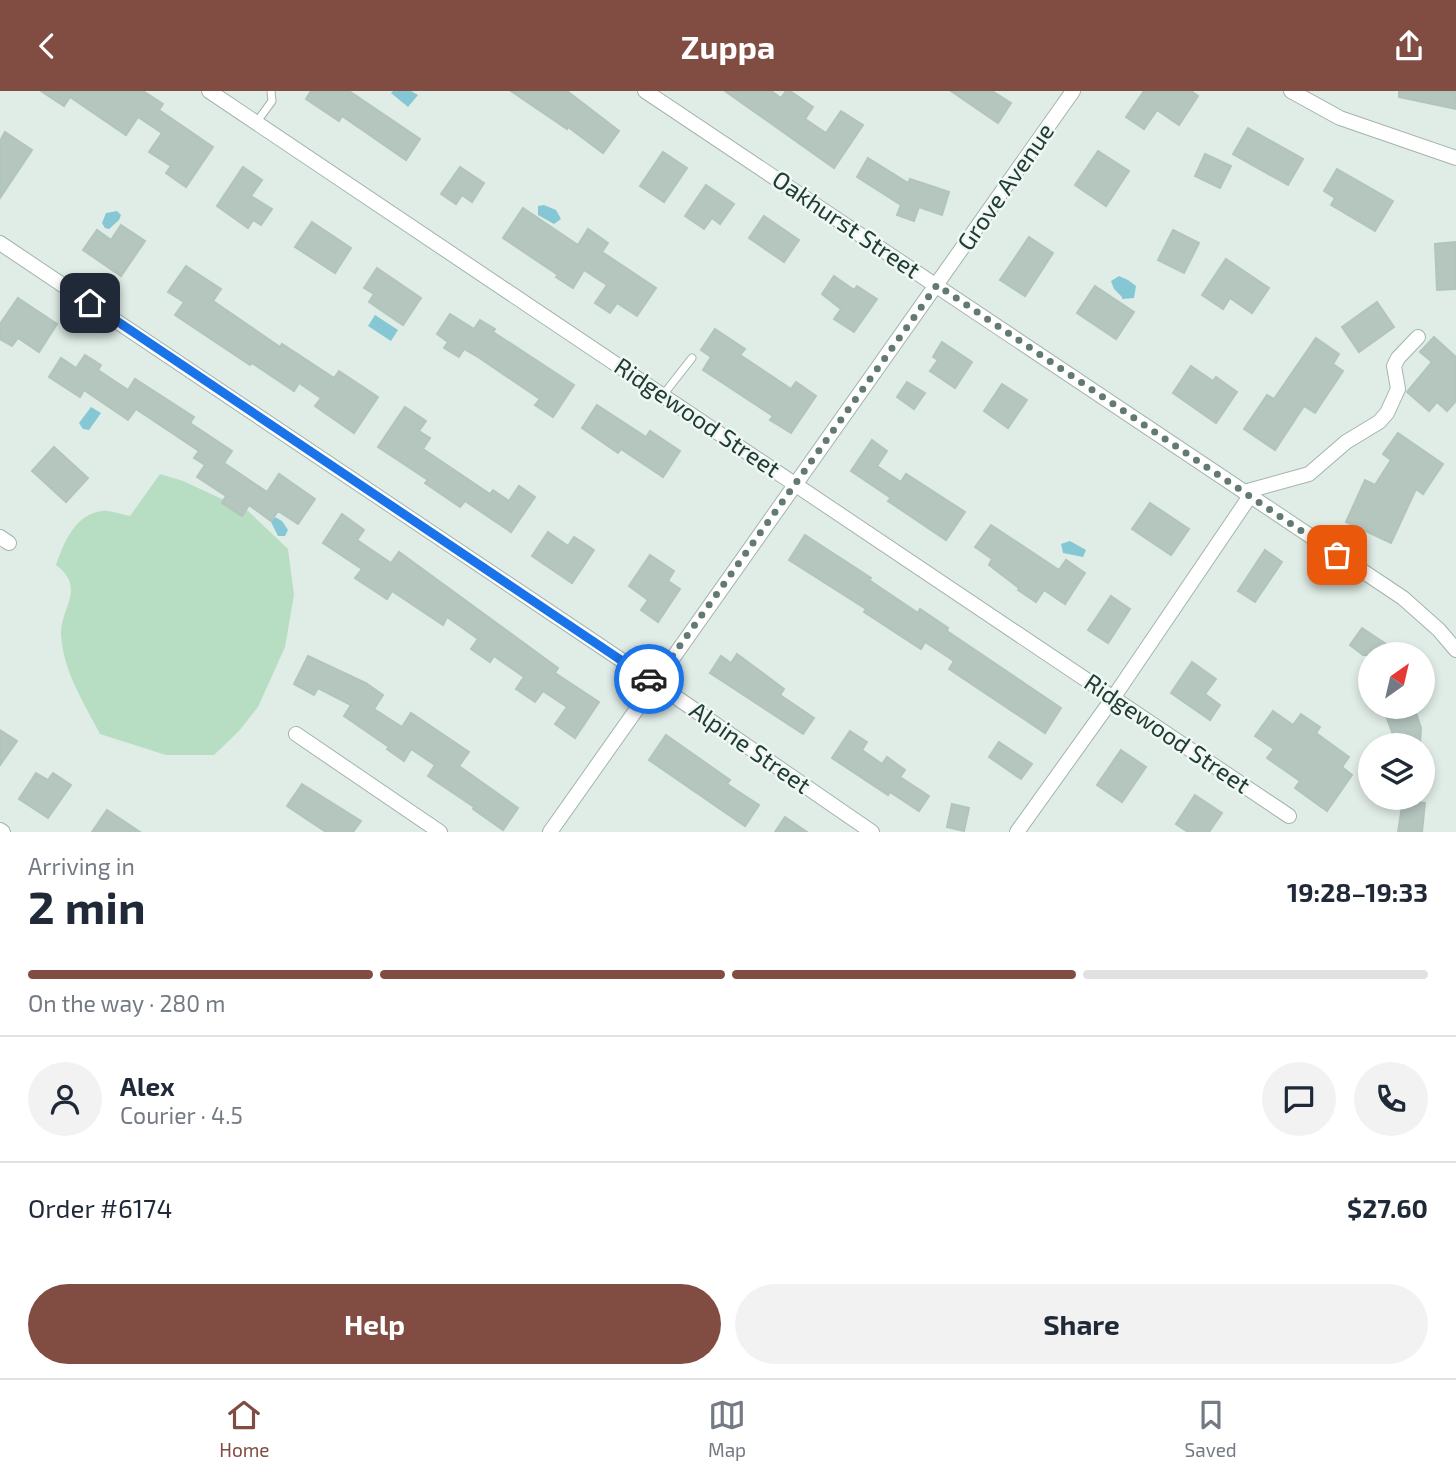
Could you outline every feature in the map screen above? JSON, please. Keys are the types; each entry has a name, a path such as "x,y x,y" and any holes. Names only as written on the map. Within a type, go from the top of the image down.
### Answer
{"street":[{"name":"Ridgewood Street","path":"209,91 1289,816"},
{"name":"Oakhurst Street","path":"645,91 1403,598 1439,630 1456,650"},
{"name":"Grove Avenue","path":"550,832 1073,91"},
{"path":"1291,91 1340,118 1456,158"},
{"name":"Alpine Street","path":"0,243 654,682 872,832"},
{"path":"1017,832 1113,698 1247,494 1309,474 1346,442 1379,422 1388,413 1398,389 1394,366 1418,337"},
{"path":"296,734 440,832"}],"lane":[{"path":"256,123 272,101 271,91"},
{"path":"663,395 692,358"}],"green space":[{"path":"160,474 183,481 248,511 288,549 294,595 285,647 258,707 239,731 214,755 166,755 100,734 75,685 63,648 62,625 71,590 70,582 56,565 67,539 77,524 92,514 105,511 130,516"}],"water":[{"path":"411,91 418,95 408,107 391,93"},
{"path":"544,205 556,210 561,219 554,224 538,215 538,206"},
{"path":"117,211 121,215 119,220 109,229 105,228 102,223 106,213"},
{"path":"1119,276 1136,286 1134,298 1122,299 1114,289 1111,281"},
{"path":"375,315 398,330 391,341 368,326"},
{"path":"91,407 101,413 89,430 83,429 79,423"},
{"path":"275,517 282,521 288,530 285,536 278,536 271,522"},
{"path":"1070,541 1086,550 1083,557 1063,553 1061,544"}],"building":[{"path":"41,91 143,91 163,104 159,110 213,147 186,187 166,173 171,166 149,152 162,133 138,117 126,135 70,97 64,106"},
{"path":"311,91 349,91 420,139 406,160 342,116 339,121 306,99"},
{"path":"511,91 567,91 619,131 603,153"},
{"path":"725,91 771,91 781,98 786,91 790,91 813,107 805,119 826,133 841,111 863,125 834,168"},
{"path":"951,91 992,91 1011,103 998,123"},
{"path":"1144,91 1191,91 1198,96 1179,125 1157,110 1144,129 1126,117"},
{"path":"1399,91 1456,91 1456,109 1399,97"},
{"path":"1248,128 1303,159 1288,185 1233,154"},
{"path":"5,132 32,150 0,198 0,141"},
{"path":"1098,151 1129,171 1106,206 1075,185"},
{"path":"663,152 687,168 664,202 640,186"},
{"path":"1205,154 1231,166 1220,188 1195,176"},
{"path":"868,158 908,183 910,179 949,192 942,215 919,207 914,221 897,215 901,205 857,177"},
{"path":"243,167 262,180 251,196 272,209 261,225 253,220 248,228 217,206"},
{"path":"460,167 484,183 472,202 462,195 456,204 441,194"},
{"path":"1337,169 1393,201 1375,231 1331,205 1335,198 1324,191"},
{"path":"706,185 734,204 720,224 712,218 704,229 685,216"},
{"path":"523,208 578,245 588,229 608,243 602,252 656,288 637,316 617,303 610,313 595,303 607,285 584,270 573,288 503,238"},
{"path":"764,216 799,240 784,262 749,238"},
{"path":"312,222 351,248 335,273 295,247"},
{"path":"121,225 145,241 121,276 83,250 97,230 111,240"},
{"path":"1173,230 1199,243 1184,273 1158,260"},
{"path":"1029,237 1053,253 1025,296 1000,280"},
{"path":"1456,242 1456,289 1437,290 1435,244"},
{"path":"1226,259 1269,288 1252,313 1230,298 1223,309 1202,295"},
{"path":"186,266 221,289 213,301 280,347 282,344 334,378 339,371 378,397 354,433 315,406 321,398 299,383 294,391 175,315 184,302 168,292"},
{"path":"377,268 421,298 403,325 369,302 374,294 364,288"},
{"path":"834,276 854,290 857,286 877,299 854,332 834,319 841,309 822,294"},
{"path":"1095,286 1134,312 1116,339 1077,313"},
{"path":"18,298 57,324 39,352 18,338 12,346 0,339 0,324"},
{"path":"1377,302 1394,327 1359,352 1342,327"},
{"path":"450,314 474,329 480,320 495,329 493,332 574,385 553,417 535,405 540,399 478,357 464,349 459,357 444,348 448,342 437,334"},
{"path":"715,329 745,349 740,355 791,389 796,382 816,396 791,433 770,420 773,416 703,370 711,357 701,350"},
{"path":"1434,337 1456,357 1456,401 1447,411 1437,402 1429,411 1407,392 1432,362 1420,352"},
{"path":"1316,338 1339,354 1333,364 1343,371 1315,413 1304,406 1275,450 1244,429 1267,395 1274,399"},
{"path":"942,342 972,362 955,388 930,371 938,360 933,357"},
{"path":"85,355 101,365 98,370 128,390 135,379 194,417 190,423 232,451 224,463 267,492 279,474 315,499 298,524 278,511 271,521 249,505 242,516 222,503 226,496 197,477 205,465 194,458 199,451 136,409 128,420 84,390 80,397 49,377 61,358 76,368"},
{"path":"1191,366 1213,381 1216,377 1237,392 1216,423 1173,393"},
{"path":"907,382 925,393 914,409 897,397"},
{"path":"1002,384 1027,400 1008,428 984,411"},
{"path":"597,405 646,437 650,431 680,451 663,477 621,449 618,453 582,428"},
{"path":"405,407 426,421 419,431 430,438 423,449 490,494 493,490 509,501 519,486 535,497 511,532 465,501 460,507 425,483 428,480 378,447"},
{"path":"1398,433 1443,464 1423,494 1416,489 1391,543 1346,522 1365,480 1375,485 1391,460 1383,454"},
{"path":"872,440 887,451 877,466 901,482 906,474 965,512 946,540 888,501 891,498 851,471"},
{"path":"54,447 88,478 66,502 32,471"},
{"path":"1150,503 1189,529 1171,555 1132,529"},
{"path":"342,514 364,530 357,540 391,563 399,552 558,668 555,673 599,702 575,738 555,724 567,707 543,691 535,702 516,689 524,677 494,656 490,662 471,649 478,639 447,617 443,625 392,591 387,599 355,578 362,569 323,543"},
{"path":"991,525 1059,570 1066,560 1085,573 1065,604 1044,590 1036,602 989,565 992,559 975,547"},
{"path":"548,532 568,546 574,537 594,550 572,583 532,556"},
{"path":"805,535 871,578 869,580 918,613 920,609 948,628 947,631 1061,708 1045,733 949,669 954,661 925,642 921,649 864,612 866,609 789,560"},
{"path":"1265,550 1282,562 1255,602 1238,591"},
{"path":"650,555 674,571 668,581 680,589 658,622 641,610 648,600 629,586"},
{"path":"1111,596 1130,609 1108,643 1088,630"},
{"path":"1362,628 1383,642 1358,642 1358,651 1350,645"},
{"path":"737,654 784,689 780,695 814,718 803,734 710,673 721,656 731,663"},
{"path":"308,656 366,683 383,695 374,709 402,727 411,713 469,752 459,766 518,808 503,830 428,776 435,765 411,749 404,761 387,749 389,747 344,716 351,705 318,688 314,695 294,684"},
{"path":"1192,662 1216,679 1205,694 1220,705 1210,720 1171,693"},
{"path":"1273,711 1293,725 1301,714 1320,727 1316,733 1349,757 1342,767 1352,775 1327,811 1295,788 1300,781 1267,758 1274,749 1255,736"},
{"path":"1387,719 1418,719 1421,733 1392,733"},
{"path":"0,730 17,741 0,765"},
{"path":"850,731 867,742 862,750 882,764 887,757 905,770 900,777 929,796 919,811 890,792 888,795 832,758"},
{"path":"666,735 730,780 727,784 759,805 745,826 649,760"},
{"path":"999,742 1032,764 1021,779 989,757"},
{"path":"1121,750 1146,767 1122,802 1097,785"},
{"path":"36,773 48,780 53,773 71,785 48,818 19,799"},
{"path":"302,784 361,821 353,832 326,832 287,806"},
{"path":"1195,795 1222,813 1209,832 1188,832 1176,824"},
{"path":"952,804 969,808 964,831 947,827"},
{"path":"107,810 140,832 92,832"},
{"path":"1401,810 1424,810 1422,832 1398,832"},
{"path":"785,817 807,832 775,832"}],"way so far":[{"path":"649,679 654,682 937,285 1337,555"}],"route":[{"path":"90,303 649,679"}]}
